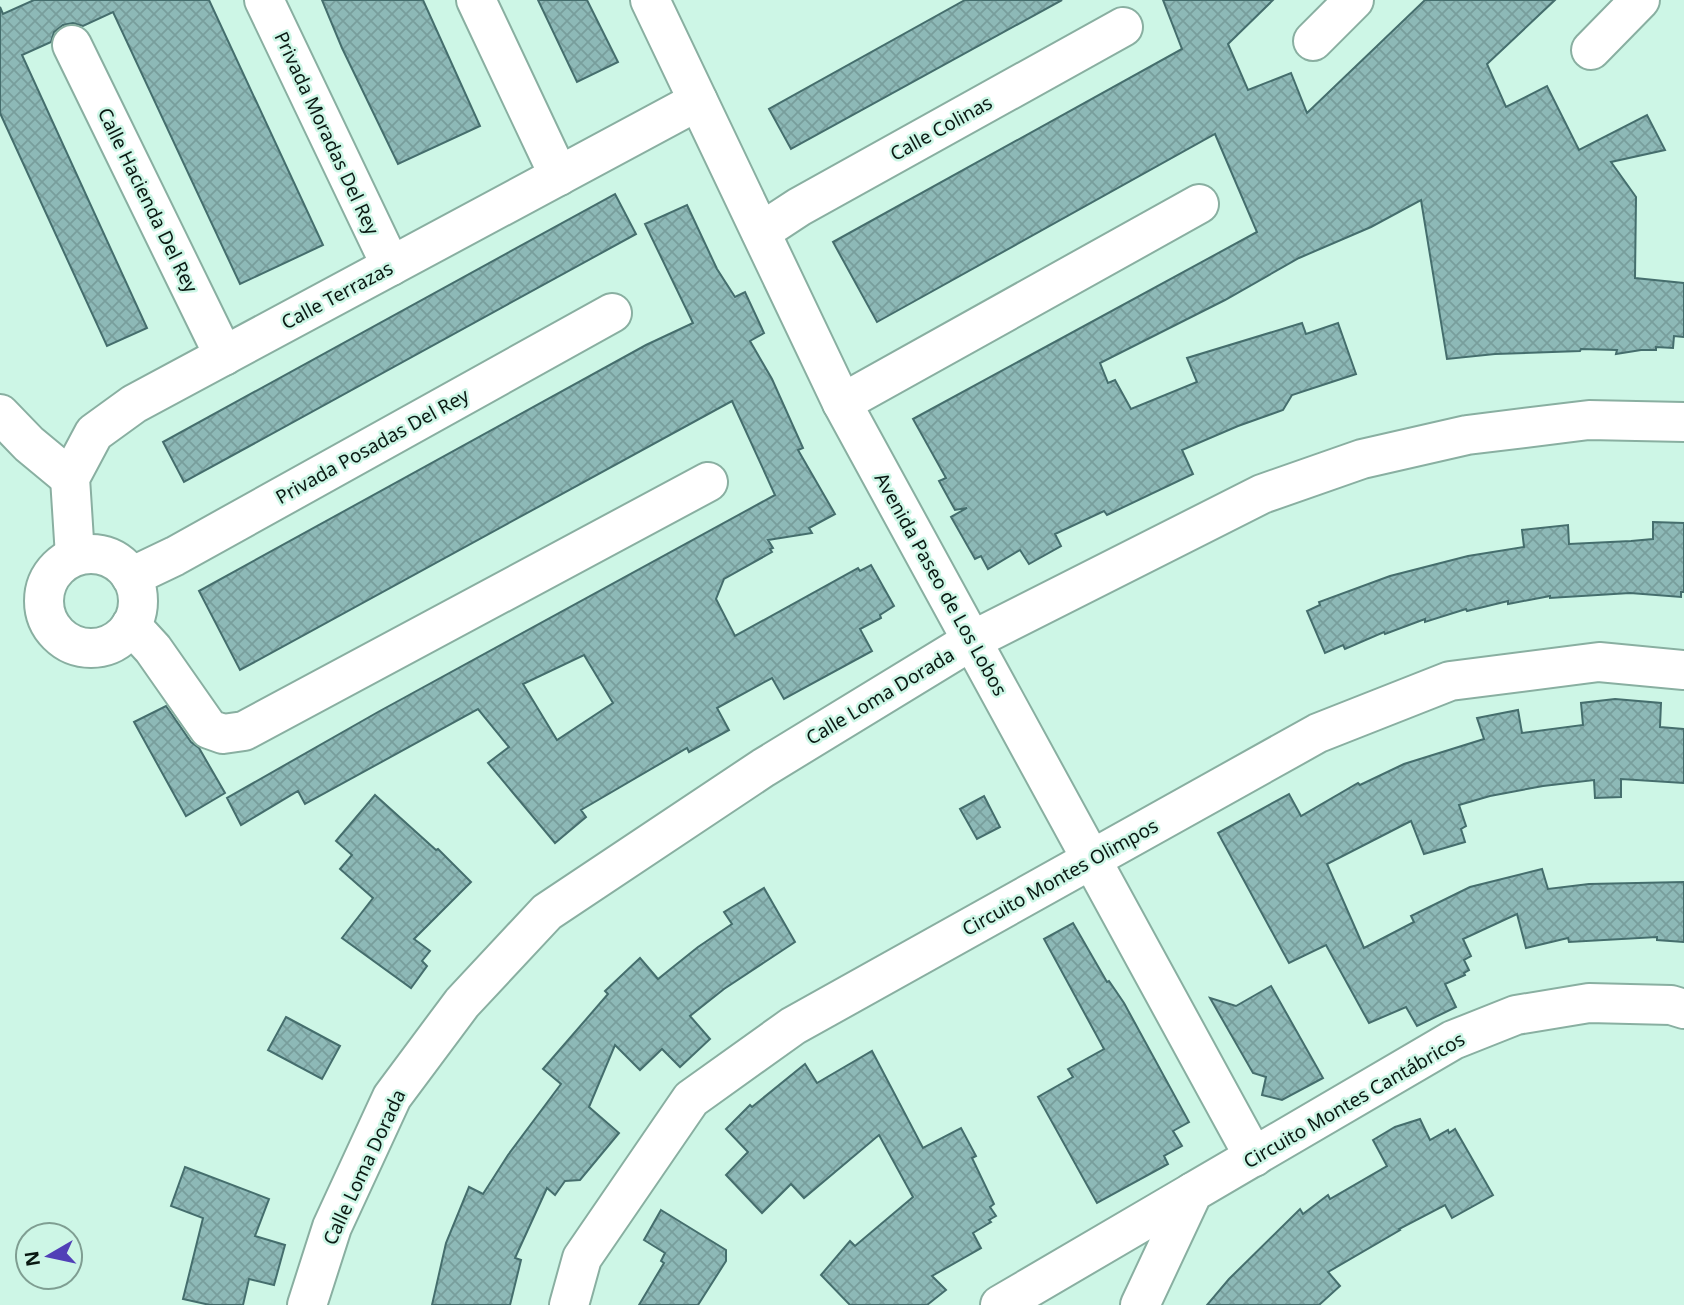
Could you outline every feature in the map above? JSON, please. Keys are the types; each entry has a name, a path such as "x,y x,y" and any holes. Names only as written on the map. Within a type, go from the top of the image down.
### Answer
{"street":[{"name":"Privada Moradas Del Rey","path":"264,0 390,266"},
{"path":"476,0 559,176"},
{"name":"Avenida Paseo de Los Lobos","path":"650,0 842,403 1254,1157"},
{"path":"1313,41 1354,0"},
{"path":"1591,50 1640,0"},
{"name":"Calle Colinas","path":"761,232 799,207 1123,27"},
{"name":"Calle Hacienda Del Rey","path":"72,45 225,356"},
{"name":"Calle Terrazas","path":"70,478 94,433 134,404 698,101"},
{"path":"842,403 1199,204"},
{"name":"Privada Posadas Del Rey","path":"131,577 175,556 612,313"},
{"path":"0,414 29,444 70,478 75,556"},
{"name":"Calle Loma Dorada","path":"307,1305 332,1227 392,1097 462,1003 547,912 763,768 971,641 1262,494 1362,458 1467,435 1588,420 1684,422"},
{"path":"131,625 153,649 209,729 223,734 244,731 708,482"},
{"path":"75,556 107,556 121,565 131,577 138,597 136,618 124,636 111,645 96,649 67,643 55,633 47,619 45,589 51,575 62,564 75,556"},
{"name":"Circuito Montes Olimpos","path":"569,1305 582,1258 691,1099 793,1026 1318,733 1450,681 1599,662 1684,670"},
{"name":"Circuito Montes Cantábricos","path":"999,1305 1453,1040 1516,1015 1589,1003 1671,1005 1684,1009"},
{"path":"1140,1305 1193,1192"}],"building":[{"path":"34,0 209,0 323,245 240,284 113,12 83,26 73,23 63,25 54,32 51,42 22,55 147,328 107,346 0,113 0,7 3,14"},
{"path":"322,0 423,0 480,126 398,164"},
{"path":"538,0 587,0 618,62 577,82"},
{"path":"965,0 1062,0 791,149 769,109"},
{"path":"1163,0 1273,0 1228,44 1248,90 1291,73 1307,113 1425,0 1555,0 1487,64 1506,107 1547,86 1579,150 1647,115 1665,150 1611,162 1636,197 1635,278 1684,283 1684,337 1674,336 1673,348 1656,347 1656,350 1616,354 1617,350 1581,349 1447,359 1421,200 1371,227 1299,258 1225,300 1100,363 1108,383 1115,380 1131,409 1197,382 1187,358 1302,323 1306,334 1338,323 1356,374 1292,395 1283,410 1182,450 1193,474 1107,515 1104,511 1055,534 1061,546 1029,564 1020,550 988,569 981,556 975,559 951,517 967,508 955,510 939,481 946,478 913,419 1257,232 1215,134 877,322 833,242 1182,49"},
{"path":"615,194 636,234 184,482 163,442"},
{"path":"687,205 717,269 735,297 745,292 764,333 750,341 772,379 803,448 798,450 835,514 809,528 812,533 768,540 773,548 770,549 772,552 724,579 716,599 735,636 858,568 860,571 871,565 894,606 880,615 881,618 860,629 872,651 784,699 772,678 717,708 729,730 689,752 687,748 581,810 586,817 555,843 488,763 509,747 478,709 305,804 298,791 241,825 227,798 378,712 775,495 732,401 240,670 199,591 646,345 693,323 645,224","holes":["584,655 613,703 557,740 523,684"]},
{"path":"1653,522 1684,523 1684,592 1681,592 1681,597 1630,593 1550,596 1508,604 1508,601 1467,611 1466,609 1425,622 1425,619 1385,634 1384,632 1345,649 1343,645 1325,653 1307,611 1320,605 1319,602 1390,576 1468,556 1524,547 1522,530 1568,525 1569,544 1631,541 1653,539"},
{"path":"1615,699 1661,703 1660,727 1684,729 1684,783 1621,779 1621,797 1595,798 1594,780 1490,796 1459,805 1466,826 1461,829 1465,842 1424,854 1411,821 1327,864 1364,948 1414,922 1411,916 1470,887 1542,869 1548,889 1589,884 1684,882 1684,942 1657,940 1657,937 1569,942 1568,938 1526,948 1517,914 1463,939 1471,956 1464,960 1469,970 1465,975 1445,984 1456,1007 1417,1026 1406,1007 1369,1023 1326,945 1289,963 1218,833 1289,794 1301,816 1358,783 1360,785 1404,764 1484,739 1477,718 1518,710 1522,733 1583,725 1581,703"},
{"path":"166,706 191,742 199,748 225,793 186,816 134,722"},
{"path":"375,795 438,849 471,882 414,939 430,951 422,961 427,966 411,988 342,938 373,898 340,869 352,855 336,841"},
{"path":"984,796 1000,827 977,839 960,809"},
{"path":"764,888 795,942 724,989 690,1016 710,1039 680,1067 662,1049 640,1070 615,1045 589,1107 619,1133 580,1180 565,1181 555,1195 547,1188 515,1258 521,1260 510,1305 432,1305 446,1243 469,1187 483,1194 508,1155 561,1084 543,1069 608,994 605,991 640,958 658,979 732,924 724,912"},
{"path":"1073,923 1107,982 1109,981 1124,1003 1189,1122 1173,1131 1182,1146 1164,1156 1168,1164 1097,1203 1038,1097 1073,1077 1068,1069 1104,1049 1044,939"},
{"path":"1271,986 1323,1078 1282,1100 1262,1095 1266,1077 1253,1073 1210,998 1236,1006"},
{"path":"286,1017 340,1046 322,1079 268,1050"},
{"path":"872,1051 923,1148 961,1128 976,1156 972,1158 994,1204 990,1207 996,1216 973,1233 981,1248 932,1276 946,1290 927,1305 850,1305 821,1275 850,1241 855,1246 913,1197 879,1135 804,1198 791,1184 762,1213 726,1175 748,1152 726,1129 750,1105 752,1107 805,1064 817,1083"},
{"path":"1420,1119 1430,1140 1455,1129 1493,1195 1452,1218 1445,1205 1328,1272 1340,1286 1319,1305 1207,1305 1229,1279 1300,1209 1303,1214 1328,1195 1330,1199 1387,1166 1373,1140 1395,1127"},
{"path":"185,1167 269,1199 255,1236 285,1245 274,1285 249,1279 243,1305 210,1305 183,1299 203,1218 171,1206"},
{"path":"661,1210 726,1250 726,1261 698,1305 639,1305 664,1263 661,1261 665,1253 644,1240"}]}
